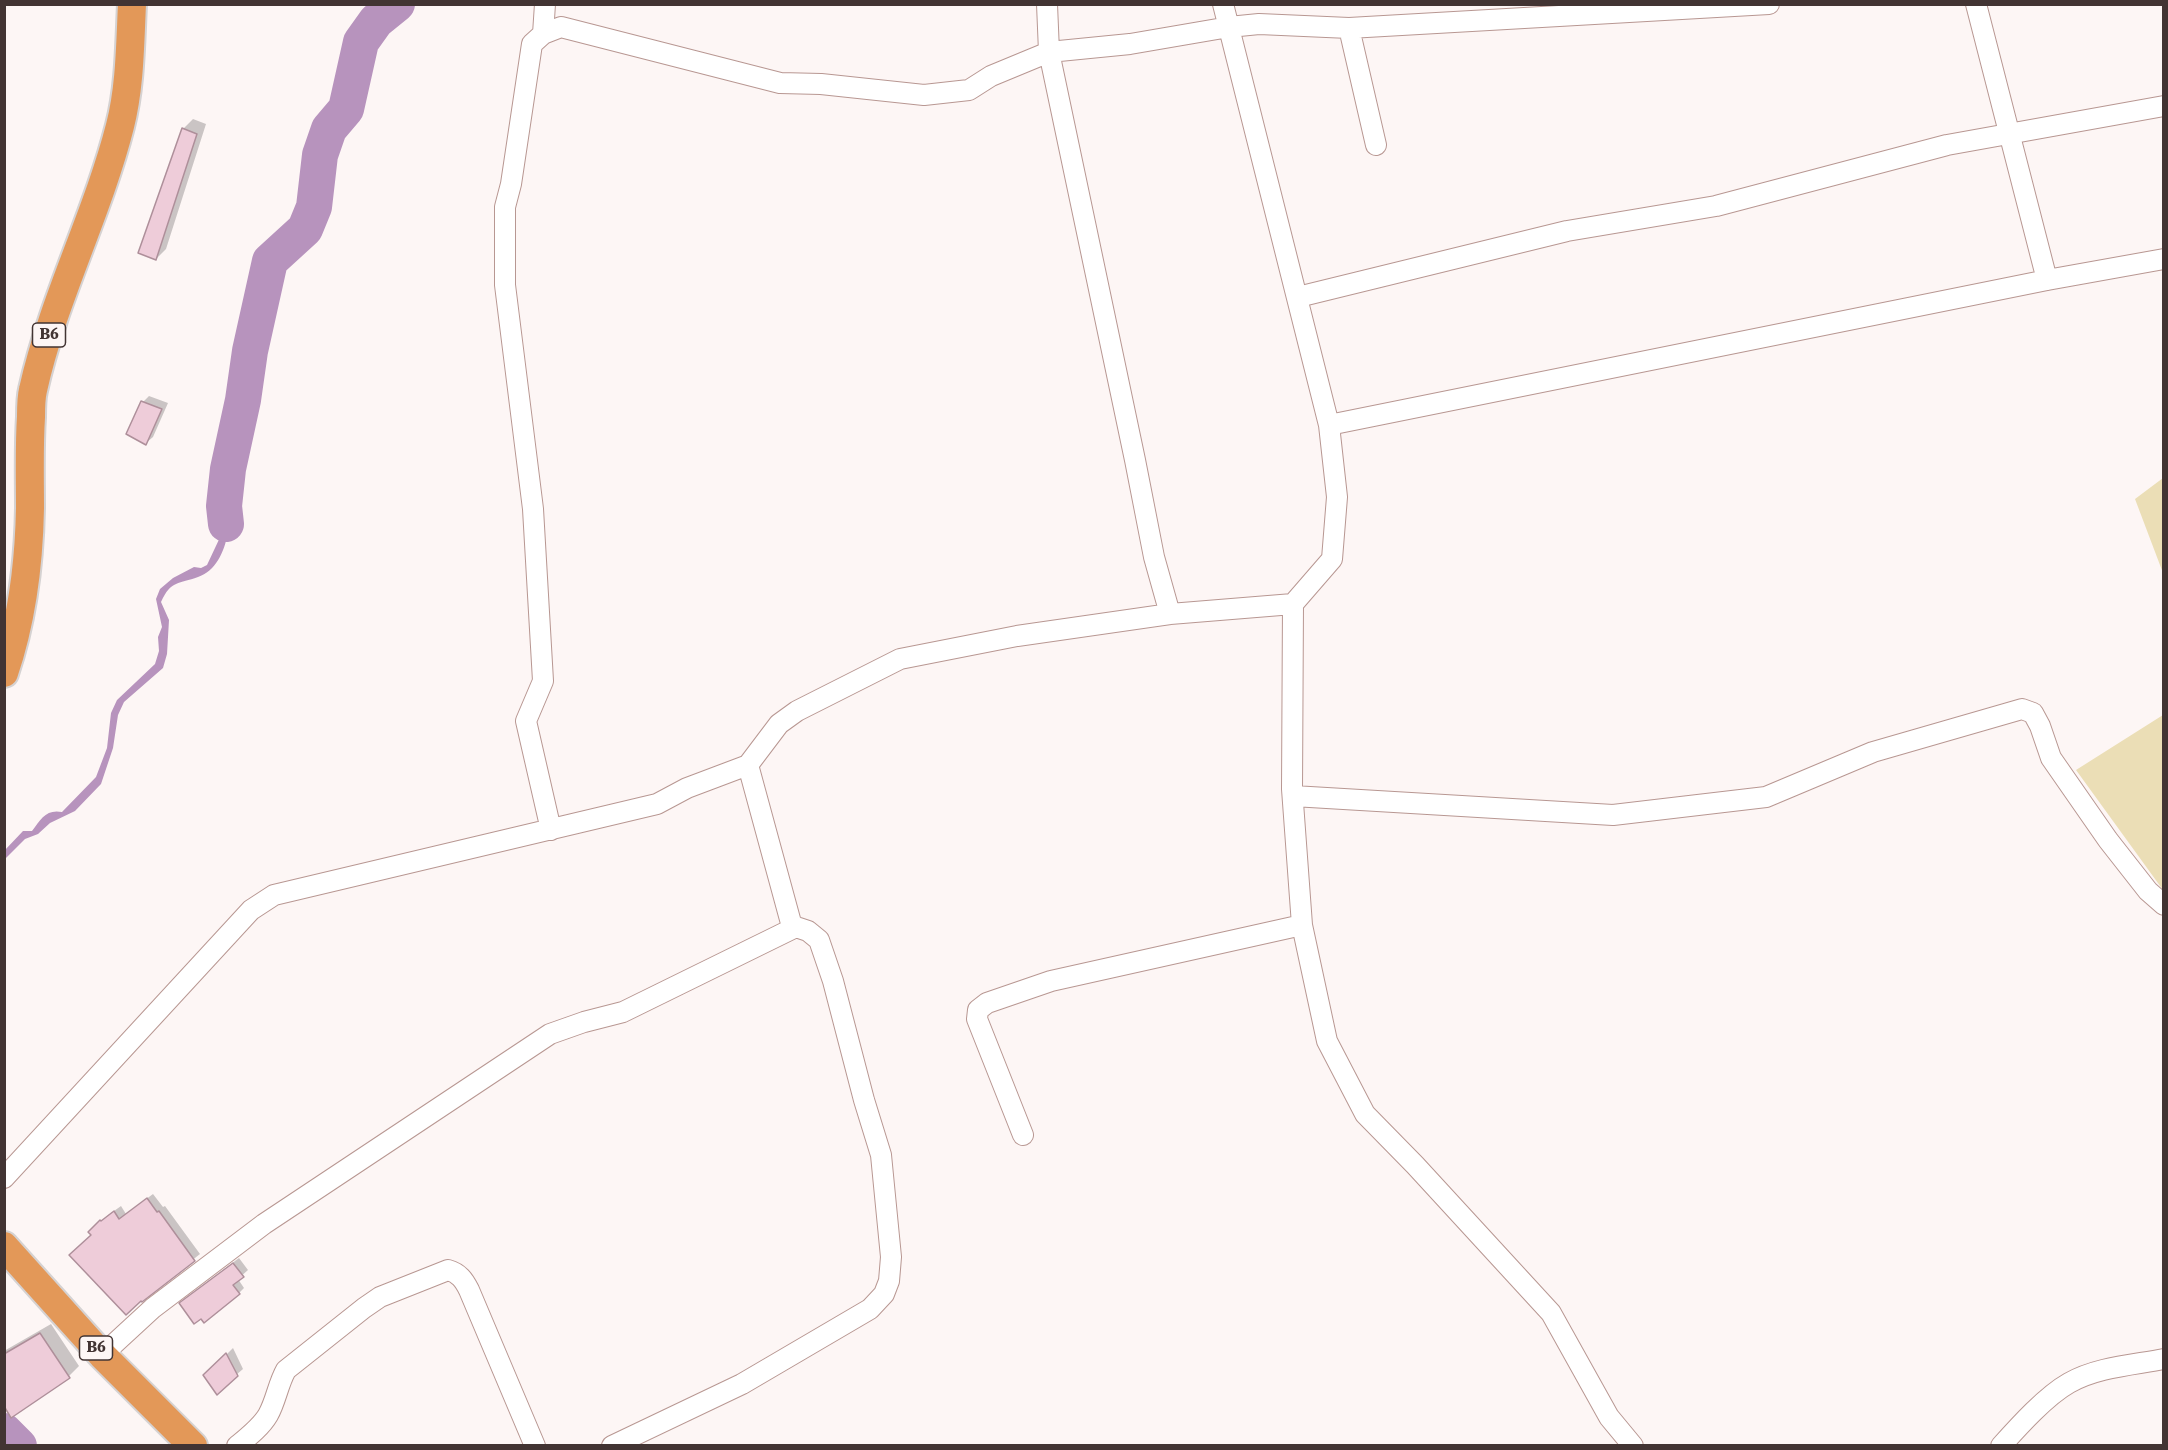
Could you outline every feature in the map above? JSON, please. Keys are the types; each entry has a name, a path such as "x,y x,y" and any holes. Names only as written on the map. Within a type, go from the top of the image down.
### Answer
{"highway":[{"name":"B6","path":"4,673 14,643 25,587 30,510 32,391 63,285 108,168 120,124 128,79 132,4"},
{"name":"B6","path":"4,1246 107,1350 193,1446"}],"street":[{"path":"543,34 545,4"},
{"path":"1047,4 1049,52 1154,557 1170,614"},
{"path":"1223,4 1329,424 1337,497 1332,559 1293,604 1293,796 1302,925 1327,1041 1365,1114 1551,1312 1609,1416 1633,1446"},
{"path":"551,830 526,721 543,681 533,509 505,285 505,207 511,184 532,44 543,34 561,27 780,83 821,84 924,94 969,90 991,76 1049,52 1130,44 1229,27 1259,24 1349,28 1769,4"},
{"path":"1976,4 2048,280"},
{"path":"1349,28 1376,145"},
{"path":"1298,297 1567,231 1716,206 1947,145 2163,106"},
{"path":"1329,424 2163,259"},
{"path":"4,1178 251,910 274,894 657,804 687,788 748,765 779,724 797,711 900,659 1017,636 1170,614 1293,604"},
{"path":"1293,796 1613,815 1742,800 1766,797 1873,752 2022,709 2033,713 2051,758 2128,866 2148,891 2163,905"},
{"path":"612,1446 742,1384 850,1321 870,1309 884,1294 889,1281 891,1257 881,1155 819,940 808,931 791,923 748,765"},
{"path":"1023,1135 978,1026 978,1010 987,1003 1051,981 1302,925"},
{"path":"107,1350 153,1308 264,1224 550,1034 623,1012 796,927"},
{"path":"237,1446 268,1415 278,1384 286,1370 380,1297 448,1270 464,1280 469,1290 535,1446"},
{"path":"2001,1446 2018,1427 2068,1384 2104,1371 2163,1359"}],"shaded area":[{"path":"227,476 230,518 224,547 210,570 172,586 161,602 169,620 167,654 163,668 124,702 118,715 113,748 101,784 75,811 50,823 38,834 25,839 5,859 5,850 23,831 32,831 41,819 52,812 62,812 96,777 107,748 111,713 117,700 155,664 159,651 158,637 162,627 156,599 160,589 173,578 194,567 201,568 207,565 223,531 222,508"},
{"path":"2163,478 2163,573 2135,499"},
{"path":"2163,715 2163,890 2076,770"}],"building":[{"path":"182,128 197,134 156,260 138,253"},
{"path":"141,401 162,409 146,445 126,434"},
{"path":"147,1198 195,1261 126,1315 69,1255 91,1235 88,1232 100,1220 114,1211 119,1219"},
{"path":"233,1263 244,1277 233,1285 240,1294 204,1323 201,1319 194,1324 179,1303"},
{"path":"40,1333 70,1378 11,1418 4,1406 4,1354"},
{"path":"226,1353 238,1376 217,1395 203,1375"}],"waterway":[{"path":"226,524 224,506 228,469 270,261 305,229 314,207 320,155 329,129 346,109 361,42 376,21 397,4"},
{"path":"4,1431 19,1446"}]}
